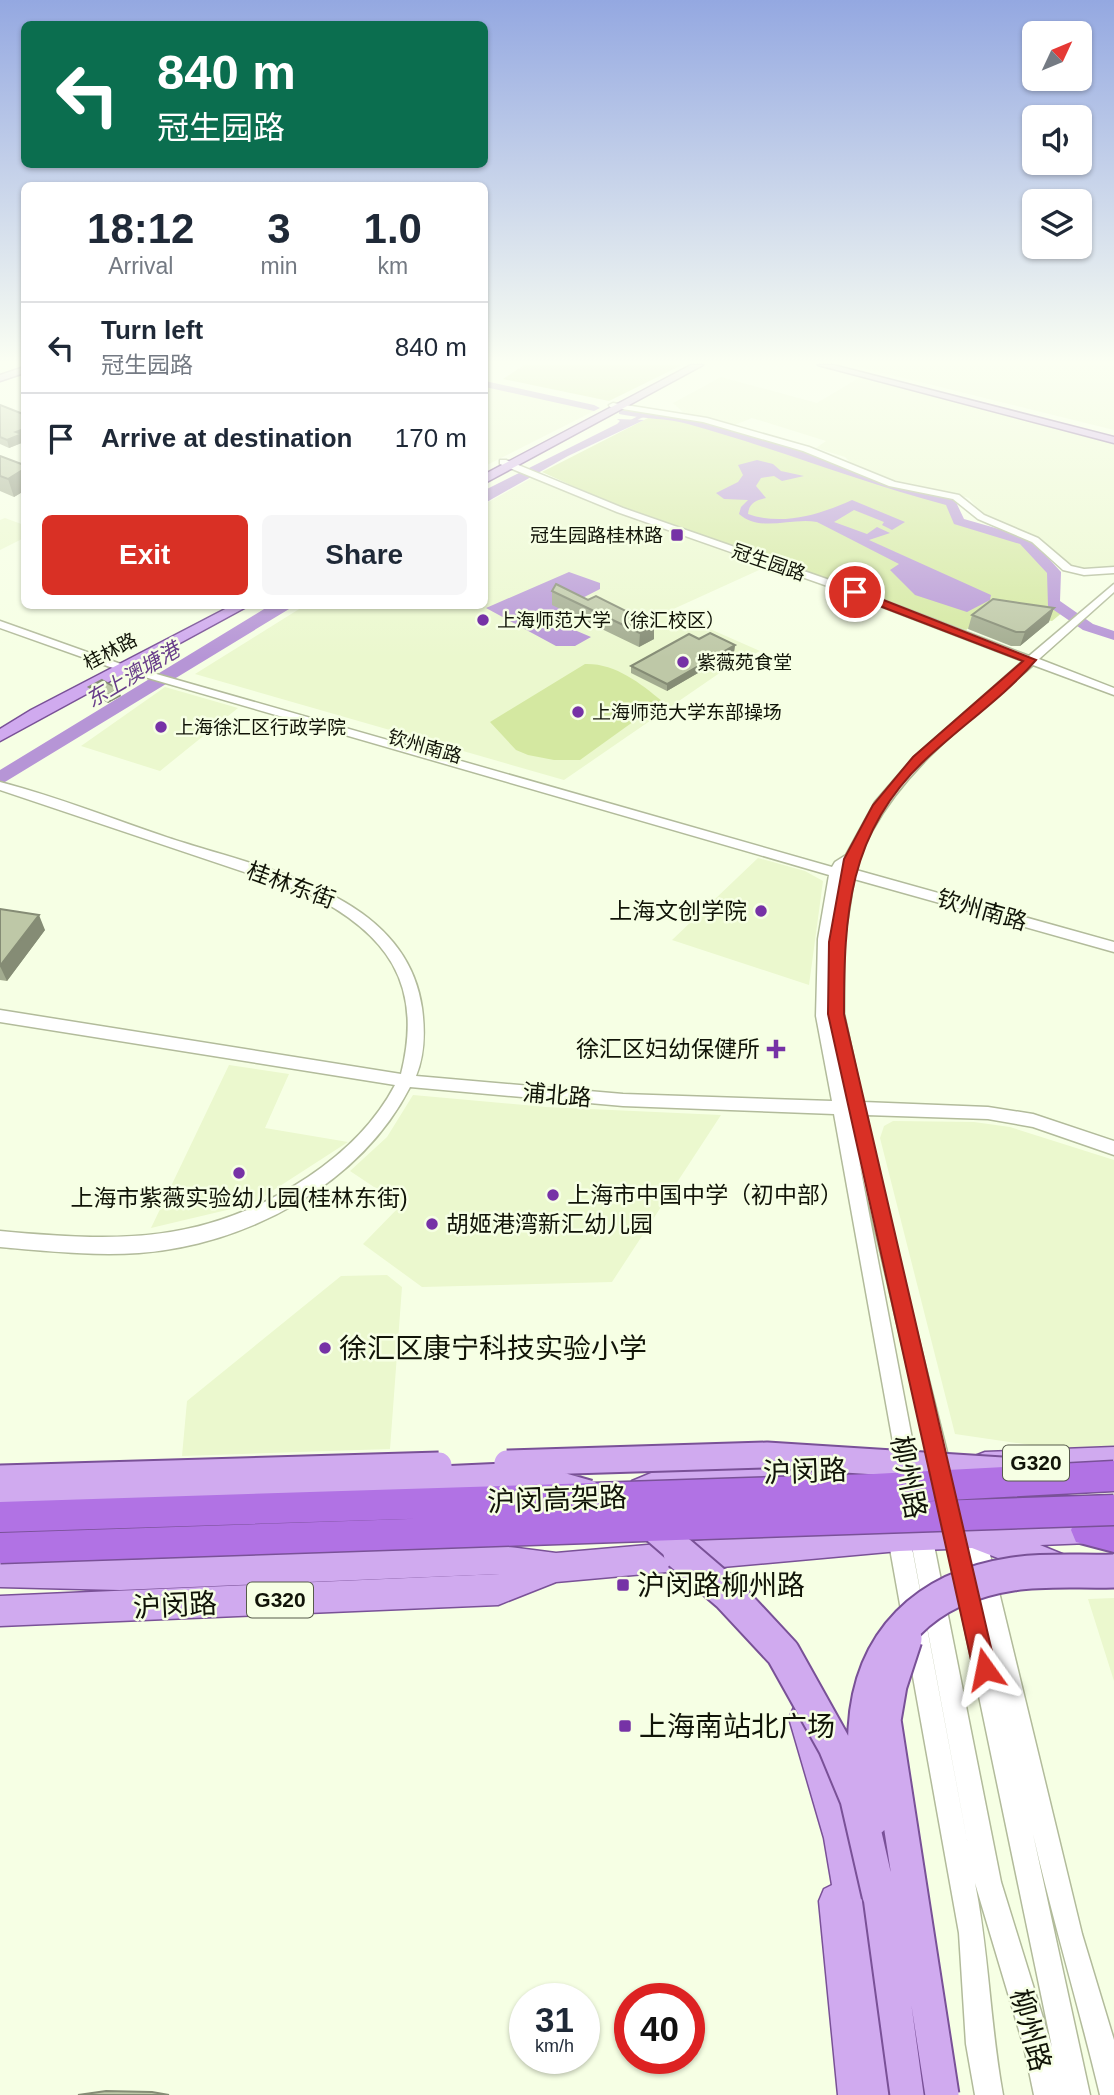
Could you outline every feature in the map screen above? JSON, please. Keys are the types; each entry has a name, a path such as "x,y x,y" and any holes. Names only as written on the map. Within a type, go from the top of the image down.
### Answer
{"highway":[{"name":"沪闵高架路","path":"0,1517 846,1490 1110,1476"},
{"name":"沪闵高架路","path":"0,1548 1114,1510"}],"main road":[{"path":"488,477 516,463"},
{"path":"488,470 512,465"},
{"name":"桂林路","path":"0,736 123,663 222,609"},
{"name":"桂林路","path":"0,726 235,609"},
{"path":"0,1478 767,1455 1110,1476"},
{"name":"G320","path":"900,1482 949,1466 1110,1476"},
{"path":"0,1499 526,1475 575,1488 617,1505 651,1526 729,1595 783,1653 844,1767 857,1799 879,1895"},
{"path":"0,1507 900,1482 956,1495 1110,1476"},
{"path":"0,1489 405,1477 498,1493"},
{"name":"沪闵路","path":"0,1572 120,1575 494,1559 556,1568 910,1537 1105,1531"},
{"name":"沪闵路","path":"965,1535 1064,1568 1114,1569"},
{"name":"沪闵路","path":"0,1611 498,1590 556,1568"},
{"path":"907,2095 879,1895 865,1728 874,1673 898,1628 953,1589 1004,1575 1114,1569"},
{"path":"920,1611 898,1655 884,1720 900,1840 942,2095"},
{"path":"772,1641 811,1731 841,1838 885,2095"},
{"path":"836,1901 857,2095"}],"street":[{"path":"840,463 892,484 956,497 981,517 1035,540 1067,568 1084,572 1114,570"},
{"name":"冠生园路","path":"512,465 612,507 850,590 1114,692"},
{"name":"柳州路","path":"900,1482 897,1413 848,1107 836,1014 836,942 844,867 880,805 907,771 1114,587"},
{"name":"钦州南路","path":"0,615 123,663"},
{"name":"钦州南路","path":"0,624 156,673 844,867 1114,947"},
{"name":"桂林东街","path":"0,1239 132,1248 180,1241 260,1214 327,1175 357,1149 382,1121 405,1081 417,1037 415,1003 406,972 391,947 371,925 345,905 312,890 2,787"},
{"name":"浦北路","path":"0,1016 405,1081 623,1100 848,1107 1010,1116 1114,1149"},
{"name":"柳州路","path":"848,1107 928,1414 949,1466 956,1495 1076,2095"},
{"path":"900,1482 972,1933 980,2044 989,2095"},
{"path":"965,1535 1114,2095"},
{"name":"柳州路","path":"910,1537 988,1882 1038,2047 1048,2095"}],"shaded area":[{"path":"539,463 556,463 488,501 488,488"},
{"path":"768,463 781,471 804,476 782,481 774,476 761,478 756,486 766,498 754,503 748,514 787,519 827,510 852,500 905,522 892,530 882,525 884,522 854,510 834,522 867,534 877,527 890,533 869,540 991,595 990,600 967,612 915,595 890,570 899,564 817,522 766,524 748,520 739,514 741,507 748,500 724,499 716,493 738,482 743,475 738,465"},
{"path":"851,463 1114,463 1114,568 1087,569 1070,565 1032,535 981,513 969,498 887,480"},
{"name":"上海师范大学（徐汇校区）","path":"532,478 617,513 768,566 669,611 760,651 724,670 564,780 195,674 299,609 488,609 488,502"},
{"path":"5,518 21,524 21,540 0,550 0,520"},
{"path":"569,572 600,583 600,589 555,612 551,620 591,637 575,646 556,646 488,607"},
{"path":"264,609 289,609 0,785 0,770"},
{"name":"上海徐汇区行政学院","path":"165,687 238,708 160,771 81,746"},
{"name":"上海文创学院","path":"758,858 805,871 823,881 809,985 672,940"},
{"name":"上海市紫薇实验幼儿园(桂林东街)","path":"229,1065 289,1074 265,1128 348,1142 252,1204 151,1228"},
{"name":"上海市中国中学（初中部）","path":"413,1095 546,1107 721,1115 612,1282 422,1287 363,1244 401,1205 350,1171 387,1137"},
{"path":"893,1121 974,1122 1010,1127 1114,1160 1114,1448 1065,1450 955,1434 880,1138 884,1126"},
{"name":"徐汇区康宁科技实验小学","path":"387,1275 402,1287 390,1449 182,1456 187,1401 341,1276"},
{"path":"1114,1598 1114,1681 1088,1599"}],"green space":[{"path":"560,463 823,463 883,485 951,503 959,521 1025,541 1054,572 1053,603 1063,612 1052,621 992,611 966,630 610,503 542,472"},
{"name":"上海师范大学东部操场","path":"585,664 617,671 636,681 662,701 580,760 554,760 516,750 490,722"}],"building":[{"path":"0,463 21,464 21,471 8,479 0,476"},
{"path":"556,584 588,600 596,596 654,625 640,633 552,591"},
{"path":"993,599 1054,608 1025,632 1016,632 972,615"},
{"name":"紫薇苑食堂","path":"710,633 735,645 667,684 631,666 689,634 699,639"},
{"path":"102,680 118,689 106,696 89,687"},
{"path":"0,909 39,915 0,966"},
{"path":"106,2091 152,2092 169,2095 78,2095"}],"waterway":[{"path":"824,463 876,483 951,503 959,521 1025,541 1054,572 1053,603 1088,627 1114,636"}],"place":[{"name":"冠生园路桂林路","path":"677,535"},
{"name":"上海师范大学（徐汇校区）","path":"483,620"},
{"name":"紫薇苑食堂","path":"683,662"},
{"name":"上海师范大学东部操场","path":"578,712"},
{"name":"上海徐汇区行政学院","path":"161,727"},
{"name":"上海文创学院","path":"761,911"},
{"name":"徐汇区妇幼保健所","path":"776,1049"},
{"name":"上海市紫薇实验幼儿园(桂林东街)","path":"239,1173"},
{"name":"上海市中国中学（初中部）","path":"553,1195"},
{"name":"胡姬港湾新汇幼儿园","path":"432,1224"},
{"name":"徐汇区康宁科技实验小学","path":"325,1348"},
{"name":"沪闵路柳州路","path":"623,1585"},
{"name":"上海南站北广场","path":"625,1726"}],"route":[{"path":"855,592 1030,660 918,760 880,805 851,859 836,942 836,1014 887,1249 903,1306 985,1669"}],"water label":[{"name":"东上澳塘港","path":"133,675"}]}
